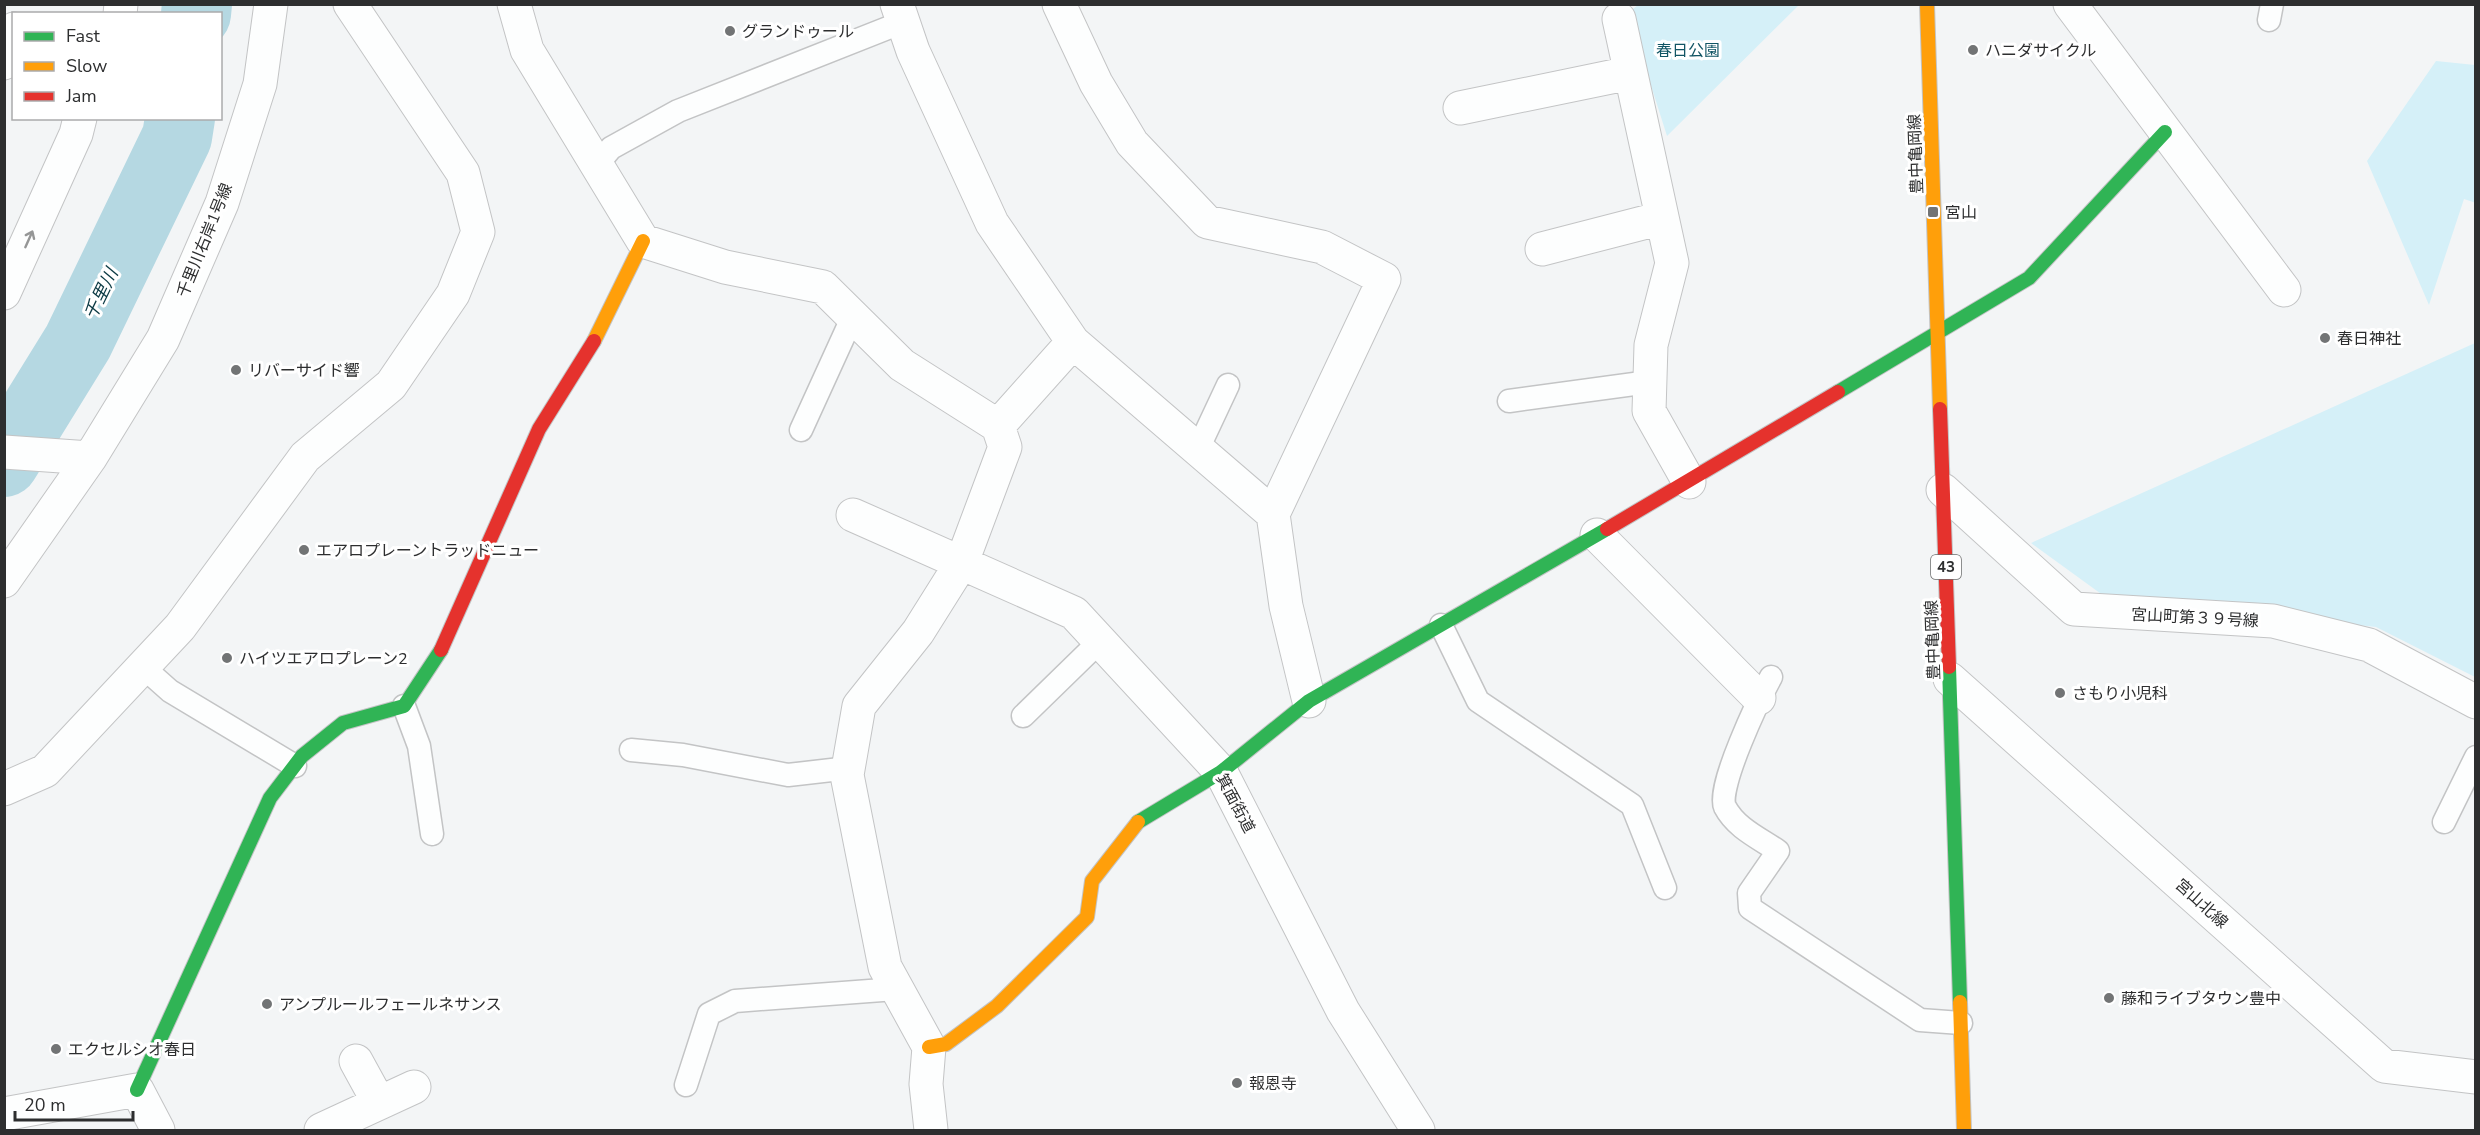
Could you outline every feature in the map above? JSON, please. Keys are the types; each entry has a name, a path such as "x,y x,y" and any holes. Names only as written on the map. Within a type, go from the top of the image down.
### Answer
{"street":[{"name":"千里川右岸1号線","path":"4,581 90,458 163,339 222,203 260,84 271,4"},
{"path":"4,789 45,771 180,627 305,457 391,385 453,294 478,232 463,173 350,4"},
{"path":"514,4 527,50 643,241 725,267 823,287 902,364 998,426 1005,447 962,562 918,632 859,706 848,775 885,968 929,1047 926,1084 931,1131"},
{"path":"1059,4 1096,83 1132,143 1207,222 1322,247 1384,279 1273,513 1286,606 1309,701"},
{"name":"豊中亀岡線","path":"1927,4 1936,333 1950,679 1964,1131"},
{"path":"2070,4 2284,290"},
{"path":"900,13 913,51 992,223 1073,342 1273,513"},
{"path":"1618,19 1672,263 1650,345 1648,411 1689,482"},
{"path":"4,65 12,36"},
{"path":"1460,108 1630,73"},
{"path":"4,293 76,134 80,120"},
{"path":"929,1047 946,1044 997,1006 1087,917 1092,881 1141,819 1221,772 1309,701 1689,482 2029,278 2165,132"},
{"path":"1542,249 1662,218"},
{"path":"136,1090 270,798 302,756 343,723 404,706 437,659 538,429 591,346 643,241"},
{"path":"998,426 1073,342"},
{"path":"4,452 90,458"},
{"name":"宮山町第３９号線","path":"1943,490 2074,609 2273,621 2369,645 2475,702"},
{"name":"箕面街道","path":"853,515 1074,614 1221,772 1343,1011 1418,1131"},
{"path":"1597,535 1765,688"},
{"name":"宮山北線","path":"1950,679 2384,1066 2475,1077"},
{"path":"356,1061 379,1103"},
{"path":"321,1131 414,1087"},
{"path":"17,1118 136,1090"},
{"path":"136,1090 158,1131"}],"lane":[{"path":"597,165 610,148 678,111 900,13"},
{"path":"801,430 852,316"},
{"path":"1509,401 1649,382"},
{"path":"1198,449 1228,385"},
{"path":"1441,625 1478,701 1632,805 1665,888"},
{"path":"1023,716 1100,641"},
{"path":"143,667 170,691 295,766"},
{"path":"1765,688 1726,782 1724,804 1736,824 1778,851 1749,893 1750,908 1920,1020 1961,1023"},
{"path":"404,706 419,746 432,834"},
{"path":"632,750 682,755 788,775 849,768"},
{"path":"2444,822 2475,757"},
{"path":"686,1085 709,1014 735,1001 896,989"}],"green space":[{"name":"春日公園","path":"1638,5 1799,5 1667,136 1628,13"},
{"path":"2436,61 2475,65 2476,203 2464,199 2429,305 2367,161"},
{"path":"2475,343 2475,677 2376,627 2104,596 2031,543"}],"waterway":[{"name":"千里川","path":"196,12 197,4"},
{"name":"千里川","path":"4,462 78,342 177,137 180,120"}],"traffic: fast":[{"path":"1838,392 2029,278 2165,132"},
{"path":"1138,822 1221,772 1309,701 1607,529"},
{"path":"137,1090 270,798 302,756 343,723 404,706 441,650"},
{"path":"1949,667 1960,1002"}],"traffic: slow":[{"path":"1927,4 1940,409"},
{"path":"594,341 643,241"},
{"path":"929,1047 946,1044 997,1006 1087,917 1092,881 1138,822"},
{"path":"1960,1002 1964,1130"}],"traffic: jam":[{"path":"441,650 539,429 594,341"},
{"path":"1607,529 1838,392"},
{"path":"1940,409 1949,667"}],"place":[{"name":"グランドゥール","path":"730,31"},
{"name":"ハニダサイクル","path":"1973,50"},
{"name":"宮山","path":"1933,212"},
{"name":"春日神社","path":"2325,338"},
{"name":"リバーサイド響","path":"236,370"},
{"name":"エアロプレーントラッドニュー","path":"304,550"},
{"name":"ハイツエアロプレーン2","path":"227,658"},
{"name":"さもり小児科","path":"2060,693"},
{"name":"藤和ライブタウン豊中","path":"2109,998"},
{"name":"アンプルールフェールネサンス","path":"267,1004"},
{"name":"エクセルシオ春日","path":"56,1049"},
{"name":"報恩寺","path":"1237,1083"}]}
